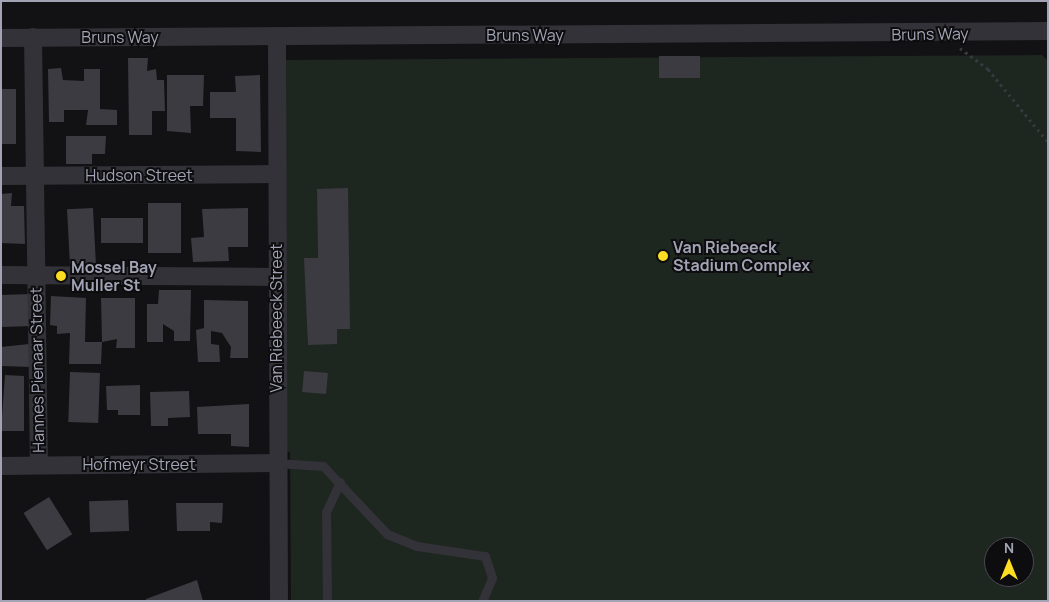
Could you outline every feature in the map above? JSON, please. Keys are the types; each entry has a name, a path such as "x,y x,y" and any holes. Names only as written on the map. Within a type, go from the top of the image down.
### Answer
{"street":[{"name":"Bruns Way","path":"1,38 946,34 1048,31"},
{"name":"Van Riebeeck Street","path":"277,36 275,277 279,601"},
{"name":"Hannes Pienaar Street","path":"34,37 39,465"},
{"name":"Hudson Street","path":"1,176 276,174"},
{"path":"1,276 275,277"},
{"name":"Hofmeyr Street","path":"1,466 277,464"}],"lane":[{"path":"277,464 316,464 340,482 387,534 417,546 485,556 492,578 482,601"},
{"path":"327,601 326,512 340,482"}],"path":[{"path":"946,34 988,69 1048,142"}],"shaded area":[{"name":"Van Riebeeck Stadium Complex","path":"1042,55 1048,61 1048,601 291,601 290,452 279,451 278,60"}],"building":[{"path":"659,56 700,56 700,78 659,78"},
{"path":"128,58 148,58 147,71 156,69 157,80 164,80 165,111 152,111 152,135 129,135"},
{"path":"61,68 63,80 84,81 84,69 100,69 100,109 117,110 117,125 86,125 88,110 64,110 64,122 49,122 48,69"},
{"path":"167,75 204,75 203,106 190,106 191,133 167,131"},
{"path":"260,75 261,152 236,151 236,118 210,118 210,92 236,92 235,76"},
{"path":"1,89 16,89 16,144 1,144"},
{"path":"66,136 106,136 105,154 92,154 92,164 66,164"},
{"path":"348,188 350,329 337,329 337,344 308,345 304,258 318,258 317,189"},
{"path":"12,193 11,206 24,206 25,244 1,243 1,194"},
{"path":"148,203 181,203 181,253 148,253"},
{"path":"93,208 96,263 70,264 67,209"},
{"path":"248,208 248,247 228,247 229,261 193,262 191,238 204,237 202,209"},
{"path":"101,218 143,218 143,243 101,243"},
{"path":"159,290 191,290 190,341 174,341 174,331 163,324 163,342 147,342 147,304 158,304"},
{"path":"31,294 32,326 2,327 1,295"},
{"path":"51,296 86,298 85,342 102,342 101,364 69,364 70,333 57,334 57,326 50,325"},
{"path":"101,298 135,298 135,348 116,348 117,339 102,342"},
{"path":"204,300 248,301 248,358 230,358 231,347 222,333 211,331 211,344 219,345 220,362 198,362 196,330 204,328"},
{"path":"29,344 30,367 1,366 1,347"},
{"path":"304,371 328,373 326,394 302,392"},
{"path":"70,372 100,373 98,423 68,422"},
{"path":"5,375 24,376 24,431 1,431"},
{"path":"140,385 140,415 118,415 118,410 107,410 106,386"},
{"path":"189,391 190,417 168,418 168,426 151,426 150,392"},
{"path":"249,404 249,447 231,446 231,434 198,434 197,407"},
{"path":"49,497 72,534 47,550 24,513"},
{"path":"128,500 129,531 90,532 89,501"},
{"path":"176,503 223,503 222,523 210,522 210,531 177,531"},
{"path":"197,580 203,601 146,601 146,599"}],"place":[{"name":"Van Riebeeck Stadium Complex","path":"663,256"},
{"name":"Mossel Bay Muller St","path":"61,276"}]}
